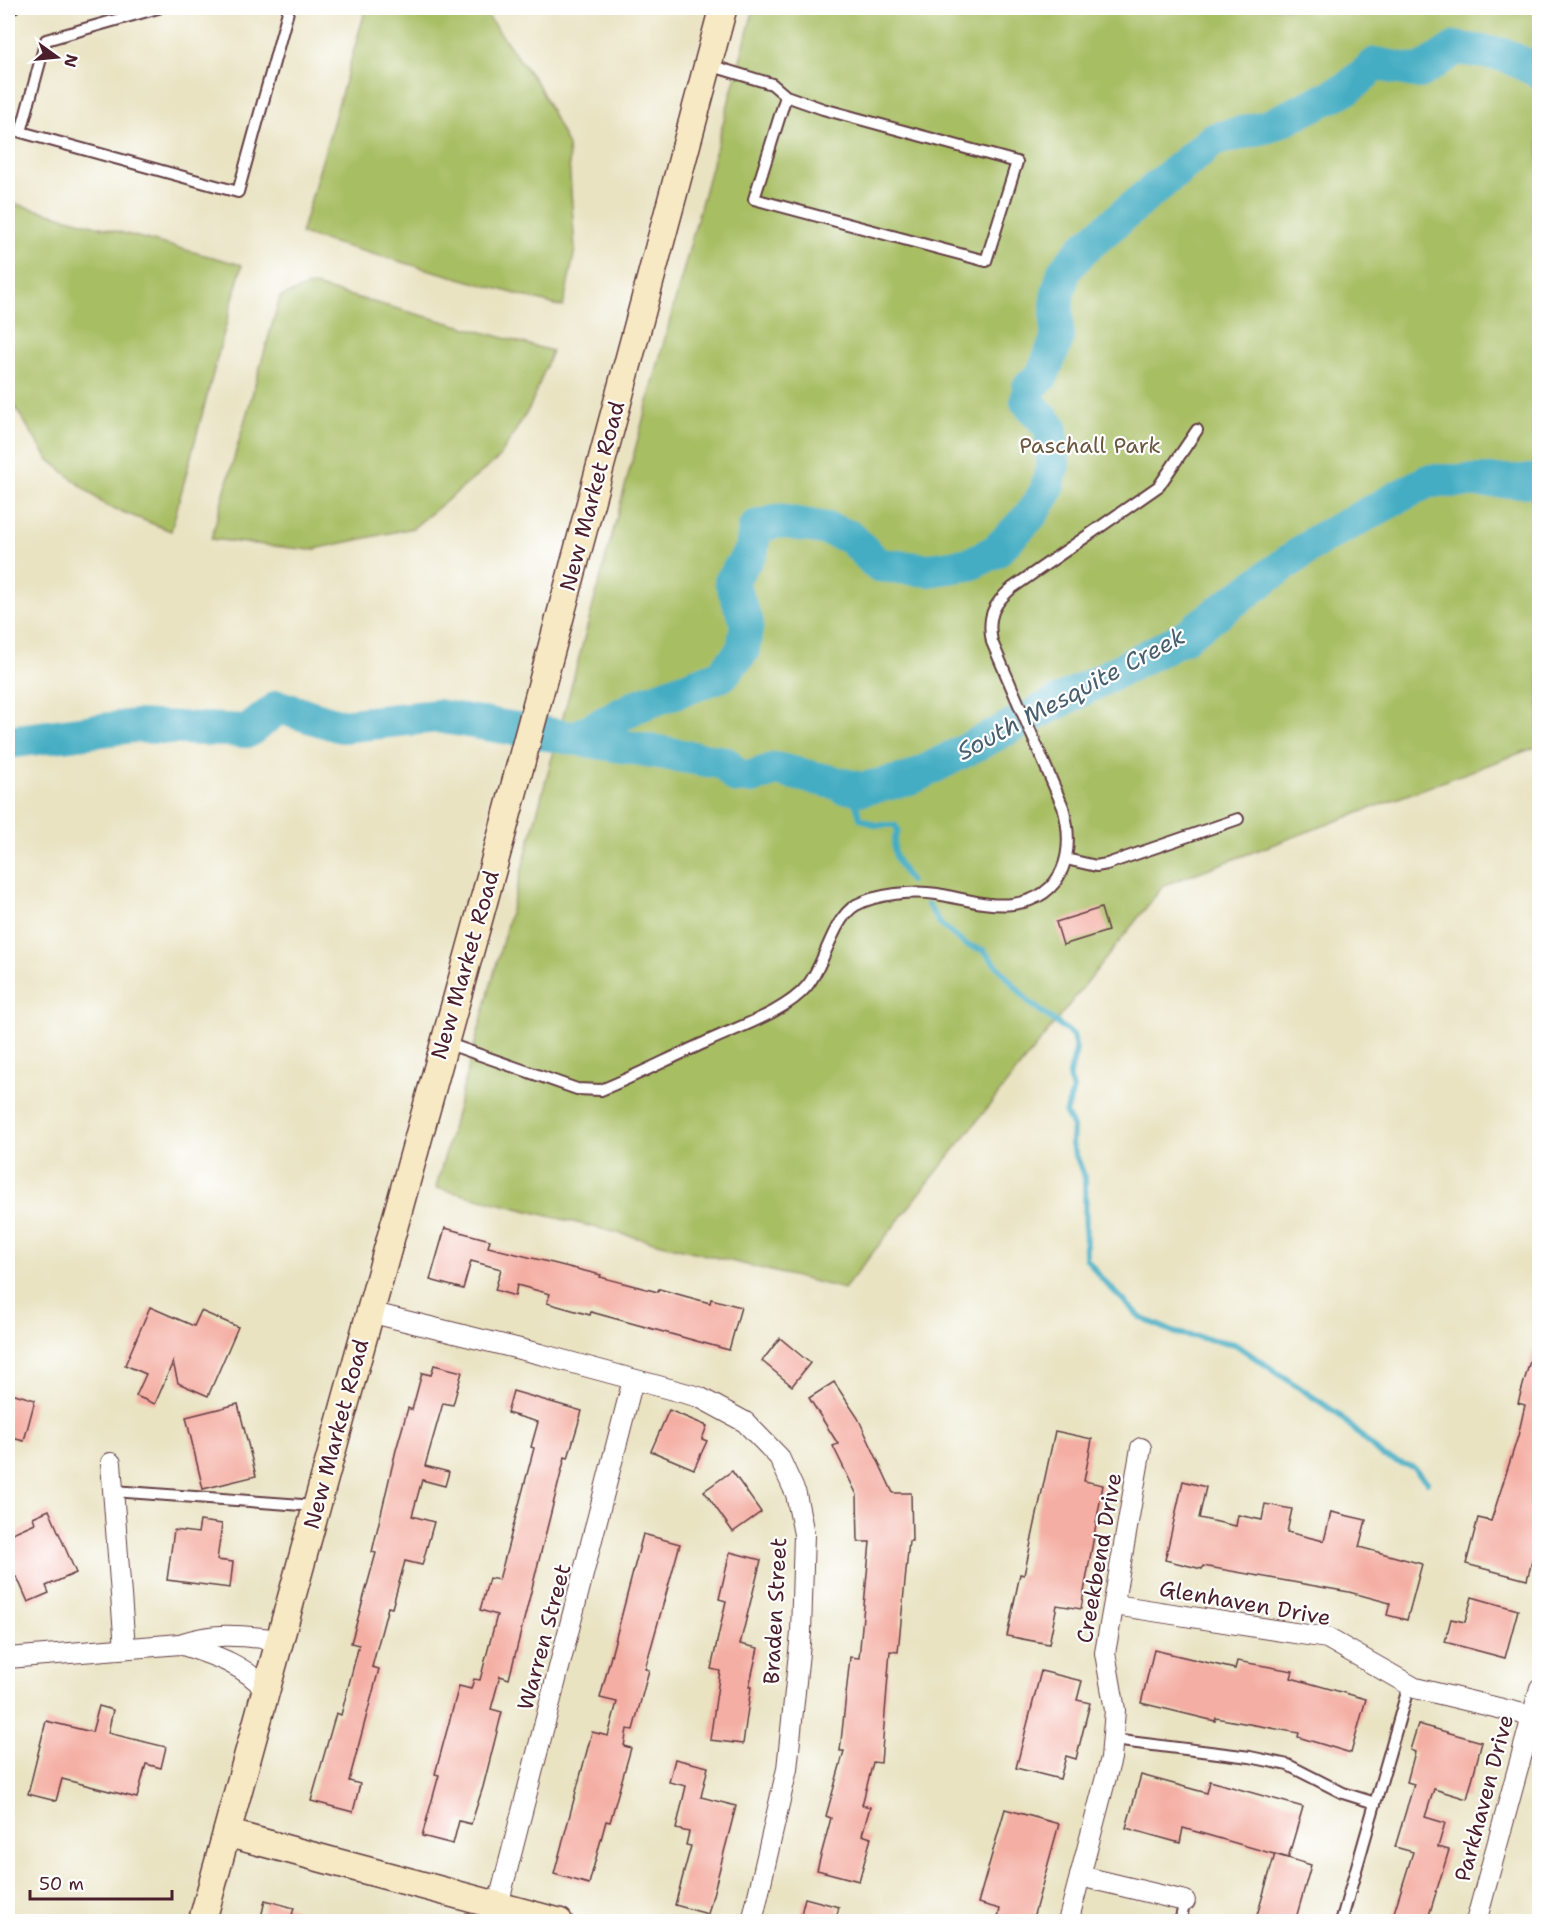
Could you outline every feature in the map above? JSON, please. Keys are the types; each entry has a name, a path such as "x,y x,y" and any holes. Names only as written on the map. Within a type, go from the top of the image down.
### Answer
{"street":[{"name":"New Market Road","path":"202,1922 492,871 723,8"},
{"name":"Braden Street","path":"369,1312 540,1354 699,1397 746,1422 779,1457 795,1494 804,1534 801,1633 788,1769 752,1922"},
{"name":"Warren Street","path":"498,1905 633,1380"},
{"name":"Creekbend Drive","path":"1068,1922 1112,1758 1115,1710 1106,1653 1141,1448"},
{"path":"111,1463 125,1648"},
{"name":"Glenhaven Drive","path":"1115,1605 1327,1638 1409,1685 1532,1716"},
{"path":"8,1658 180,1644 205,1636 228,1634 281,1640"},
{"path":"180,1644 234,1664 253,1675 267,1691"},
{"name":"Parkhaven Drive","path":"1476,1922 1539,1688"},
{"path":"227,1833 560,1922"},
{"path":"1080,1876 1185,1901"}],"lane":[{"path":"8,11 13,8"},
{"path":"158,8 46,40 21,132 238,192 289,8"},
{"path":"708,64 772,84 786,96 823,109 1017,162 986,261 754,199 786,96"},
{"path":"444,1042 577,1089 601,1090 762,1016 797,996 816,972 844,917 856,905 871,900 917,893 997,904 1013,904 1032,898 1048,888 1061,874 1070,835 1063,807 992,642 990,615 994,606 1012,588 1159,486 1197,430"},
{"path":"1066,859 1096,866 1107,864 1238,819"},
{"path":"113,1491 317,1506"},
{"path":"1341,1922 1409,1685"},
{"path":"1113,1740 1250,1757 1288,1765 1343,1793 1375,1803"},
{"path":"1180,1922 1185,1901"}],"green space":[{"path":"366,8 473,8 487,15 539,86 568,146 575,250 563,307 301,234"},
{"name":"Paschall Park","path":"754,8 1539,8 1539,746 1164,885 844,1289 436,1188"},
{"path":"8,202 242,265 171,531 105,505 48,459 8,396"},
{"path":"311,285 552,351 530,407 499,458 413,528 310,550 211,539 280,297"}],"building":[{"path":"1101,908 1108,931 1063,945 1056,922"},
{"path":"445,1228 490,1240 488,1247 601,1275 600,1277 658,1292 659,1289 710,1303 711,1299 741,1307 729,1350 591,1312 590,1315 547,1303 550,1294 517,1285 515,1296 495,1290 501,1269 471,1261 463,1289 430,1280"},
{"path":"150,1307 194,1326 201,1311 238,1327 208,1396 178,1383 173,1362 155,1404 136,1396 146,1374 125,1365"},
{"path":"780,1338 810,1363 792,1386 762,1361"},
{"path":"1535,1343 1539,1344 1539,1513 1534,1530 1539,1534 1527,1580 1466,1564 1478,1518 1491,1521 1518,1436 1525,1405 1518,1403"},
{"path":"434,1365 462,1372 453,1405 443,1403 425,1466 449,1472 445,1486 422,1480 412,1516 434,1522 422,1565 405,1561 392,1608 388,1607 372,1667 379,1669 349,1781 360,1784 353,1812 311,1801 336,1713 341,1715 359,1645 351,1643 376,1553 372,1552 396,1450 408,1408 412,1410 422,1373 431,1375"},
{"path":"834,1382 858,1418 893,1493 911,1493 912,1541 909,1541 898,1652 890,1651 881,1763 873,1762 862,1805 870,1807 862,1835 871,1838 859,1881 817,1870 831,1818 826,1816 844,1751 840,1751 850,1657 859,1658 870,1542 858,1542 857,1495 833,1446 838,1444 809,1398"},
{"path":"513,1391 582,1411 568,1458 565,1457 509,1679 500,1676 491,1709 502,1712 483,1787 471,1824 459,1821 453,1844 422,1836 439,1775 435,1774 459,1686 471,1689 474,1679 480,1680 497,1615 480,1610 489,1578 499,1580 534,1448 531,1447 538,1422 507,1413"},
{"path":"8,1392 35,1400 24,1441 8,1437"},
{"path":"238,1404 256,1476 203,1489 186,1417"},
{"path":"669,1410 707,1426 702,1439 707,1441 694,1469 651,1451"},
{"path":"1055,1431 1092,1439 1084,1481 1103,1485 1081,1609 1057,1605 1049,1644 1007,1636 1020,1574 1024,1575"},
{"path":"732,1471 761,1512 733,1532 704,1491"},
{"path":"1183,1481 1206,1487 1199,1518 1236,1526 1238,1515 1262,1520 1265,1504 1292,1509 1287,1532 1324,1541 1331,1512 1366,1520 1359,1547 1422,1564 1407,1620 1387,1615 1390,1603 1349,1592 1203,1566 1202,1569 1165,1560"},
{"path":"49,1510 76,1573 46,1586 49,1593 28,1602 17,1577 8,1581 8,1535 35,1523 33,1517"},
{"path":"200,1521 222,1524 217,1560 233,1562 230,1588 167,1580 174,1530 198,1533"},
{"path":"643,1534 680,1544 645,1669 649,1670 633,1730 627,1729 624,1746 631,1748 610,1822 606,1821 589,1884 554,1874 592,1732 608,1736 617,1702 600,1698"},
{"path":"730,1552 761,1560 740,1644 758,1648 749,1687 751,1687 743,1744 710,1740 720,1671 711,1669 726,1601 719,1599"},
{"path":"1472,1597 1518,1610 1505,1658 1445,1642 1451,1619 1465,1622"},
{"path":"1154,1650 1235,1669 1237,1661 1293,1671 1291,1678 1366,1699 1351,1753 1298,1737 1299,1733 1216,1718 1215,1721 1141,1703"},
{"path":"1041,1671 1082,1681 1077,1700 1090,1703 1076,1759 1066,1756 1060,1779 1016,1768"},
{"path":"99,1706 113,1710 108,1733 166,1747 161,1768 146,1764 137,1798 62,1779 56,1801 28,1794 46,1721 92,1732"},
{"path":"1418,1724 1482,1742 1467,1799 1434,1789 1425,1817 1445,1823 1438,1847 1449,1850 1427,1922 1391,1922 1413,1852 1395,1847 1414,1784 1407,1782 1415,1752 1410,1750"},
{"path":"675,1759 708,1767 701,1797 736,1806 708,1914 675,1905 691,1846 686,1845 689,1832 676,1829 686,1786 669,1782"},
{"path":"1141,1775 1207,1793 1210,1781 1303,1807 1288,1858 1183,1828 1180,1843 1126,1828"},
{"path":"1005,1809 1059,1824 1032,1922 998,1918 1000,1909 978,1903"},
{"path":"1275,1854 1311,1865 1295,1922 1255,1922"},
{"path":"805,1898 839,1907 835,1922 799,1922"},
{"path":"265,1900 294,1908 290,1922 260,1922"}],"waterway":[{"name":"South Mesquite Creek","path":"575,738 637,706 722,675 743,650 747,623 731,581 752,550 755,527 779,521 828,529 850,537 878,565 929,570 970,564 996,551 1030,516 1046,492 1053,465 1051,428 1027,401 1029,387 1042,376 1057,339 1057,297 1064,271 1083,249 1213,140 1269,126 1348,88 1376,64 1420,72 1456,48 1505,55 1540,72"},
{"name":"South Mesquite Creek","path":"8,742 134,726 248,731 279,707 341,726 437,716 725,763 737,777 752,777 776,769 862,789 910,779 1184,637 1317,541 1428,481 1540,481"},
{"path":"827,781 837,800 855,802 860,818 875,825 895,825 898,830 894,850 910,881"},
{"path":"928,905 941,925 966,945 983,950 1030,1003 1073,1035 1076,1050 1069,1077 1073,1089 1066,1114 1073,1127 1072,1145 1085,1178 1086,1258 1101,1278 1141,1318 1176,1333 1235,1344 1338,1414 1383,1457 1413,1467 1427,1482"}]}
